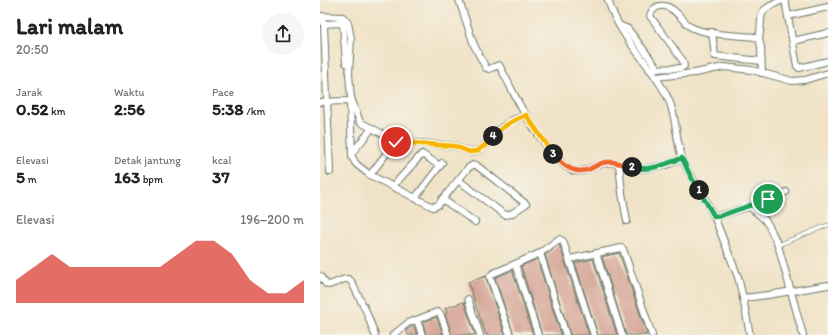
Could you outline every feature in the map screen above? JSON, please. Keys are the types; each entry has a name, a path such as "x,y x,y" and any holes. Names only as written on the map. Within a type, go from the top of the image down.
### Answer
{"street":[{"path":"459,0 474,45 486,68 489,69 499,65 526,115 562,164 574,171 582,171 608,162 643,169 661,166 682,158"},
{"path":"608,0 613,15 629,42 655,77 667,97 671,108 682,158 691,177 714,216 738,277 750,335"},
{"path":"762,73 760,62 761,47 759,39 761,14 768,6 784,0 798,68 828,61"},
{"path":"649,69 681,68 684,66 683,61 650,16 651,12 656,8 663,6 670,9 691,26 702,31 756,37 759,39"},
{"path":"788,16 828,6"},
{"path":"320,16 343,17 348,23 351,38 349,74 351,98 360,122 395,142 454,146 470,152 477,151 510,121 526,115"},
{"path":"330,172 323,102 322,22 340,23 344,26 349,102 351,107 352,157 356,164 370,175 433,207 436,207 442,199 458,180 470,166 476,165 526,204 511,214 505,215 458,180"},
{"path":"619,25 628,29 658,69"},
{"path":"712,32 716,56 760,62"},
{"path":"793,41 828,33"},
{"path":"655,77 695,73 724,67 752,70 798,82 828,73"},
{"path":"323,102 349,102"},
{"path":"352,153 369,132"},
{"path":"370,175 395,142"},
{"path":"393,186 422,154 441,164 414,198"},
{"path":"618,164 627,221"},
{"path":"714,216 720,216 741,208 750,207 786,192"},
{"path":"442,199 475,222"},
{"path":"750,207 770,226 778,245 803,335"},
{"path":"510,335 490,277 494,272 540,253 559,239 563,241 570,259 594,335"},
{"path":"570,259 620,247 623,249 652,335"},
{"path":"540,253 566,335"},
{"path":"596,253 622,335"},
{"path":"515,264 538,335"},
{"path":"320,276 326,284 329,285 345,279 351,281 366,310 375,335"},
{"path":"743,298 828,285"},
{"path":"468,299 480,335"},
{"path":"394,335 408,323 439,312 448,335"},
{"path":"417,320 422,335"}],"lane":[{"path":"778,245 828,225"}],"building":[{"path":"559,244 589,335 570,335 545,255"},
{"path":"619,253 647,335 626,335 602,257"},
{"path":"537,259 561,335 542,335 521,266"},
{"path":"593,259 617,335 598,335 575,263"},
{"path":"512,270 533,335 514,335 495,278"},
{"path":"486,276 505,335 486,335 468,282"},
{"path":"464,302 475,335 452,335 445,314 447,313 445,308"},
{"path":"437,317 443,335 426,335 423,322"},
{"path":"414,326 417,335 408,335 406,330"}],"route":[{"path":"396,142 446,145 463,148 470,152 477,151 510,121 526,115 554,155 562,164 574,171 590,169 608,162 643,169 666,165 682,158 691,177 704,196 714,216 720,216 741,208 750,207 768,199"}]}
